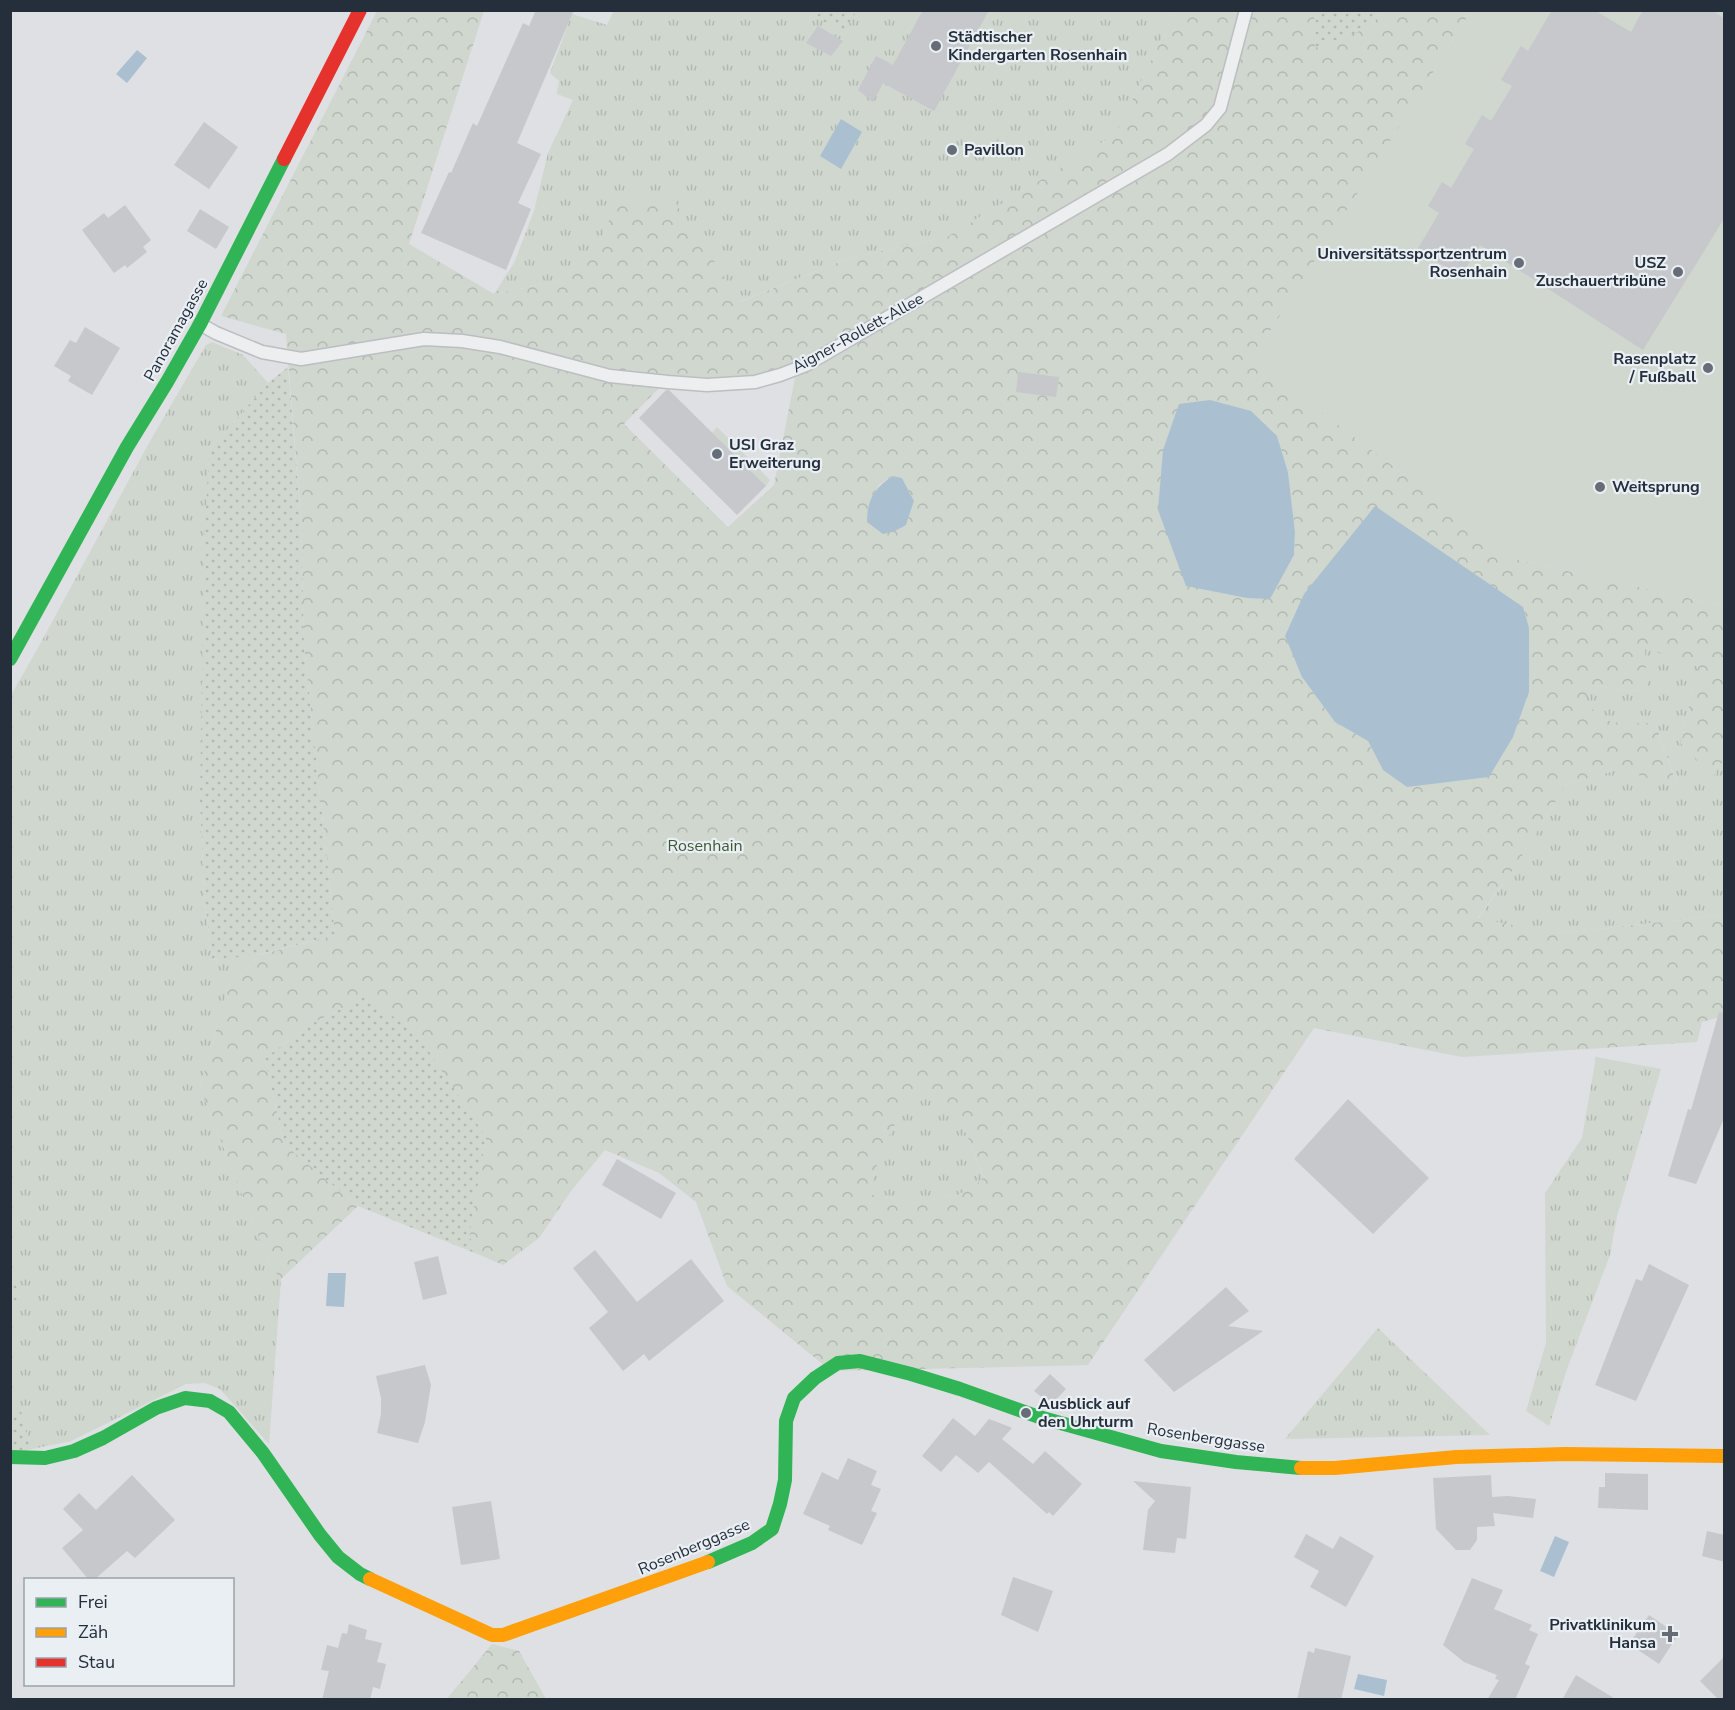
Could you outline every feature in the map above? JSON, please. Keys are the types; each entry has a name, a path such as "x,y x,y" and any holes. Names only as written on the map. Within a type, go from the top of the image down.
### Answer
{"street":[{"name":"Panoramagasse","path":"10,659 127,447 200,324 360,10"},
{"name":"Rosenberggasse","path":"10,1457 45,1458 74,1451 103,1438 156,1408 184,1398 210,1401 229,1412 263,1453 338,1557 360,1574 492,1635 503,1635 663,1579 752,1543 772,1529 785,1480 786,1421 794,1398 815,1378 838,1363 860,1361 911,1374 1039,1417 1161,1451 1246,1463 1310,1469 1456,1457 1565,1454 1725,1456"}],"lane":[{"name":"Aigner-Rollett-Allee","path":"200,324 216,333 275,355 301,359 424,339 462,341 500,347 610,376 668,382 707,385 755,382 780,375 806,365 1168,154 1206,125 1220,108 1246,10"}],"green space":[{"path":"614,10 1175,11 1116,134 947,237 849,258 739,302 673,199 603,235 558,281 494,294 514,263 534,211 548,153 573,100 557,94 559,81 550,73 572,14 607,25"},
{"path":"813,10 857,11 843,33 811,14"},
{"path":"1314,10 1383,11 1368,28 1315,48"},
{"name":"Rosenhain","path":"377,11 484,11 409,244 494,294 558,281 603,235 618,199 673,199 740,302 849,258 947,237 1116,134 1175,11 1314,11 1368,28 1383,11 1471,11 1252,360 1518,560 1724,606 1724,759 1713,777 1681,743 1698,666 1645,648 1647,691 1621,690 1592,685 1586,699 1599,719 1620,723 1655,723 1678,788 1620,769 1566,785 1515,867 1478,918 1554,934 1724,915 1724,1016 1702,1022 1697,1042 1462,1057 1314,1028 1088,1365 831,1371 727,1286 696,1202 659,1173 605,1150 571,1191 539,1238 503,1265 480,1255 469,1236 486,1137 364,997 313,1023 265,1058 284,1144 358,1206 281,1279 270,1266 200,1087 229,985 263,954 335,935 304,646 301,520 286,334 221,316","holes":["796,373 774,485 728,527 624,424 659,388 668,382","1277,436 1288,472 1295,532 1294,555 1270,598","893,476 902,478 914,501 906,525 874,493 880,484","1529,629 1529,692 1513,737 1383,770 1368,741 1335,722 1302,677","915,1088 944,1099 966,1133 984,1179 958,1195 916,1203 868,1194 883,1146"]},
{"name":"Universitätssportzentrum Rosenhain","path":"1471,11 1724,11 1724,606 1518,560 1252,360"},
{"path":"212,342 243,355 268,383 209,450 200,801 204,893 212,960 263,954 229,985 200,1087 270,1266 281,1279 269,1444 220,1389 205,1383 186,1384 71,1441 32,1449 21,1412 11,1413 11,1306 20,1296 16,1284 10,1280 11,695 149,443 206,345"},
{"path":"288,367 301,521 304,646 335,935 257,955 212,960 204,893 200,801 204,549 209,450 268,383"},
{"path":"717,427 770,480 766,486 712,433"},
{"path":"1644,647 1698,666 1681,743 1713,776 1724,759 1724,915 1554,934 1478,919 1515,867 1566,785 1620,769 1678,787 1655,723 1620,723 1598,719 1586,699 1592,685 1621,690 1647,691"},
{"path":"364,997 416,1032 486,1137 469,1236 480,1255 358,1206 284,1144 265,1058 313,1023"},
{"path":"1596,1057 1661,1069 1617,1216 1610,1255 1567,1369 1549,1426 1526,1411 1546,1343 1545,1193 1582,1138"},
{"path":"915,1088 944,1099 966,1133 984,1180 958,1195 916,1203 868,1194 883,1146"},
{"path":"11,1280 16,1284 20,1296 11,1306"},
{"path":"1378,1328 1490,1435 1285,1439"},
{"path":"21,1411 32,1449 11,1455 11,1413"},
{"path":"492,1644 519,1651 546,1699 446,1700"}],"water":[{"path":"137,50 147,58 127,83 116,74"},
{"path":"841,119 862,132 841,169 820,156"},
{"path":"1210,400 1251,411 1277,436 1288,472 1295,532 1294,555 1270,599 1247,598 1186,586 1158,510 1163,450 1179,404"},
{"path":"893,476 902,478 914,501 906,525 883,534 867,522 868,507 876,490"},
{"path":"1375,506 1523,607 1529,628 1529,692 1513,737 1489,777 1407,787 1383,770 1368,741 1335,722 1302,677 1285,636 1304,594"},
{"path":"328,1273 346,1273 344,1307 326,1306"},
{"path":"1555,1536 1569,1542 1554,1577 1540,1571"},
{"path":"1358,1674 1387,1680 1384,1696 1354,1689"}],"building":[{"path":"536,10 574,10 517,143 541,154 518,203 531,209 506,270 421,233 473,123 477,126 523,23 529,26"},
{"name":"Städtischer Kindergarten Rosenhain","path":"923,10 989,10 934,111 883,83 873,102 858,90 876,56 893,65"},
{"name":"Universitätssportzentrum Rosenhain","path":"1552,10 1594,10 1631,32 1643,10 1712,10 1725,19 1725,217 1643,350 1480,245 1461,276 1417,250 1439,213 1428,206 1442,182 1451,188 1474,149 1465,144 1482,115 1491,121 1512,86 1501,80 1521,46 1528,51"},
{"path":"818,26 843,41 831,56 806,43"},
{"path":"204,122 238,147 209,189 174,165"},
{"path":"125,205 151,240 143,247 147,252 127,268 125,265 114,273 82,230 104,213 108,218"},
{"path":"200,209 229,227 216,249 187,231"},
{"path":"85,327 120,348 92,395 68,381 71,376 54,366 70,340 76,343"},
{"path":"1018,372 1059,377 1056,397 1016,392"},
{"path":"666,390 669,390 766,486 737,515 639,418"},
{"path":"1719,1012 1725,1013 1725,1116 1696,1184 1668,1176 1688,1109 1691,1110"},
{"path":"1348,1099 1429,1178 1373,1234 1294,1159"},
{"path":"617,1159 676,1193 661,1219 602,1185"},
{"path":"595,1250 637,1302 691,1259 724,1301 649,1361 644,1354 623,1371 589,1328 608,1312 573,1268"},
{"path":"438,1256 447,1294 423,1300 414,1262"},
{"path":"1649,1264 1689,1285 1636,1401 1595,1385 1636,1279 1642,1281"},
{"path":"1226,1287 1249,1311 1228,1326 1263,1331 1174,1392 1144,1360"},
{"path":"425,1365 431,1385 425,1422 418,1443 377,1433 381,1414 381,1398 376,1376"},
{"path":"1050,1374 1066,1389 1054,1402 1034,1391"},
{"path":"953,1418 975,1436 989,1419 1012,1428 1002,1439 1033,1464 1045,1451 1082,1484 1053,1516 1049,1512 1047,1514 989,1462 978,1473 956,1455 941,1472 922,1456"},
{"path":"848,1458 877,1471 871,1485 881,1489 871,1511 877,1513 862,1545 828,1530 830,1526 803,1514 822,1472 838,1480"},
{"path":"1605,1473 1648,1474 1648,1510 1598,1508 1599,1487 1605,1487"},
{"path":"132,1475 175,1520 135,1558 127,1551 96,1578 87,1578 62,1548 83,1530 63,1509 79,1493 96,1510"},
{"path":"1491,1475 1492,1497 1536,1499 1533,1518 1493,1513 1495,1526 1477,1527 1477,1540 1470,1550 1456,1550 1436,1529 1433,1478"},
{"path":"1133,1481 1191,1487 1186,1539 1177,1538 1175,1553 1143,1550 1148,1510 1155,1501"},
{"path":"491,1501 500,1559 461,1565 452,1507"},
{"path":"1707,1531 1725,1535 1725,1562 1702,1556"},
{"path":"1306,1534 1333,1549 1340,1536 1374,1556 1346,1607 1310,1587 1319,1571 1294,1557"},
{"path":"1013,1577 1053,1591 1038,1632 1001,1615"},
{"path":"1472,1578 1503,1590 1494,1609 1532,1625 1529,1630 1538,1634 1525,1664 1530,1666 1515,1700 1487,1700 1499,1680 1495,1679 1497,1675 1464,1662 1443,1645"},
{"path":"1649,1615 1678,1635 1659,1664 1629,1644"},
{"path":"349,1624 367,1630 365,1639 382,1643 377,1662 386,1664 380,1689 373,1687 370,1700 322,1700 329,1671 321,1670 327,1645 338,1648 342,1633 347,1634"},
{"path":"1315,1648 1351,1656 1341,1700 1297,1700 1308,1651 1314,1653"},
{"path":"1725,1656 1725,1700 1719,1700 1700,1681"},
{"path":"1576,1675 1617,1700 1562,1700"}],"traffic: fast":[{"path":"10,659 127,447 200,324 284,159"},
{"path":"708,1562 752,1543 772,1529 785,1480 786,1421 794,1398 815,1378 838,1363 860,1361 911,1374 1039,1417 1161,1451 1236,1462 1301,1468"},
{"path":"10,1457 45,1458 74,1451 103,1438 156,1408 185,1398 210,1401 229,1412 263,1453 338,1557 370,1579"}],"traffic: slow":[{"path":"1301,1468 1335,1468 1456,1457 1565,1454 1724,1456"},
{"path":"370,1579 492,1635 503,1635 708,1562"}],"traffic: jam":[{"path":"284,159 360,10"}],"place":[{"name":"Städtischer Kindergarten Rosenhain","path":"936,46"},
{"name":"Pavillon","path":"952,150"},
{"name":"Universitätssportzentrum Rosenhain","path":"1519,263"},
{"name":"USZ Zuschauertribüne","path":"1678,272"},
{"name":"Rasenplatz / Fußball","path":"1708,368"},
{"name":"USI Graz Erweiterung","path":"717,454"},
{"name":"Weitsprung","path":"1600,487"},
{"name":"Ausblick auf den Uhrturm","path":"1026,1413"},
{"name":"Privatklinikum Hansa","path":"1670,1634"}]}
